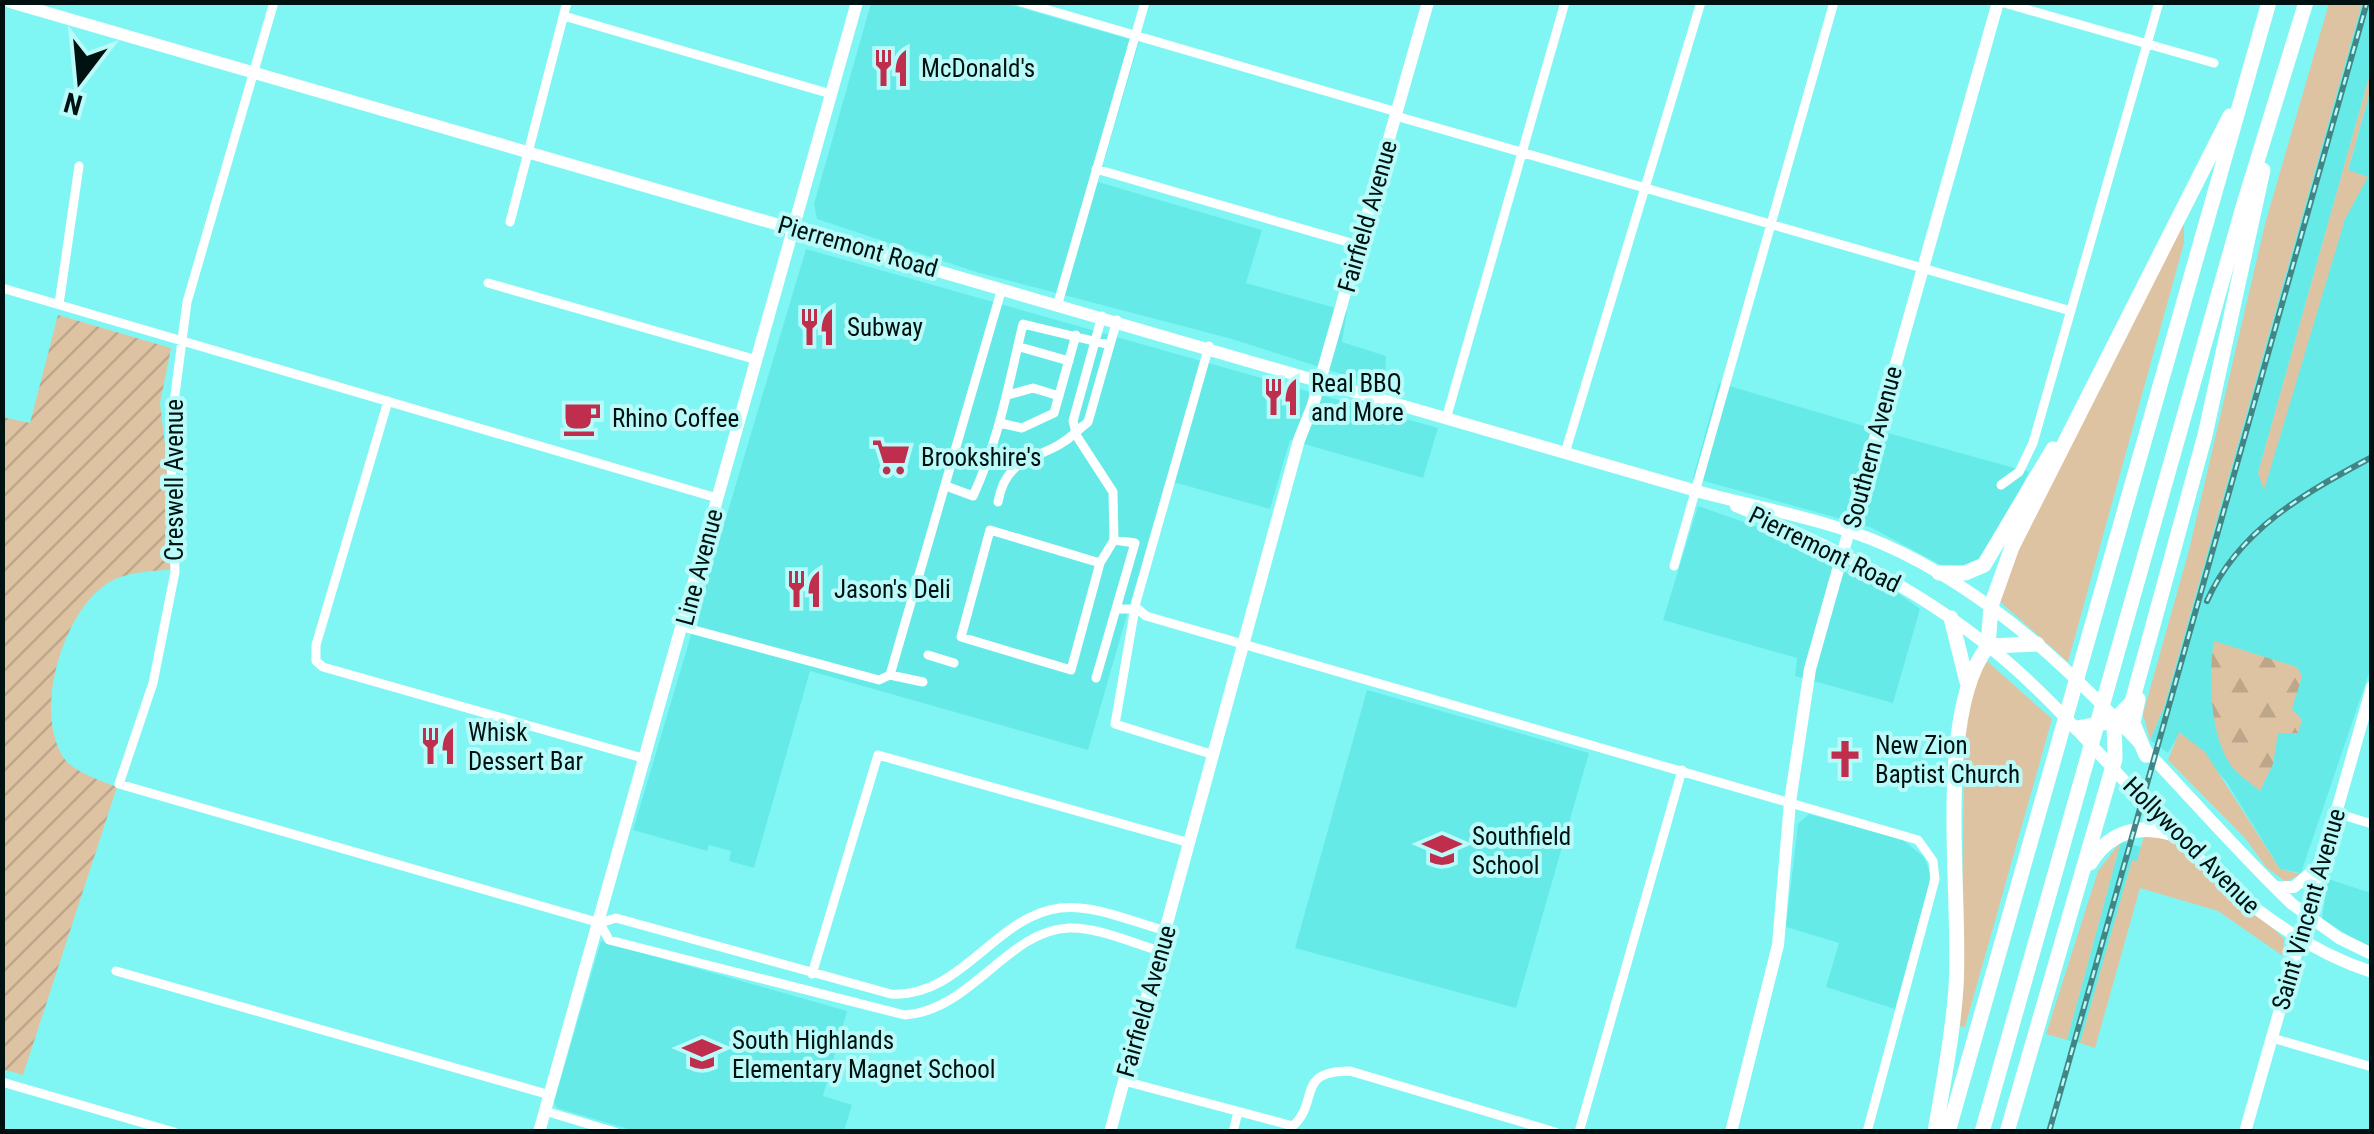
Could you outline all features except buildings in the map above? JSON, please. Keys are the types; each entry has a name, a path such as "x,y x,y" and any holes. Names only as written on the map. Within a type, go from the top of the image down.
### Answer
{"highway":[{"path":"1948,1132 2069,728 2081,662 2269,2"},
{"path":"1982,1132 2238,224 2306,2"},
{"path":"1935,1132 1956,987 1958,749 1967,686 1988,646 1991,606 2012,546 2246,83"},
{"path":"2069,728 2114,722 2126,711 2135,690 2218,383 2280,93"},
{"path":"1940,573 1965,573 1984,565 1995,552 2033,476 2082,410"},
{"path":"1951,618 1967,686"},
{"path":"1988,646 2037,644"},
{"path":"2135,690 2139,701 2134,724 2146,755"},
{"path":"2006,1132 2113,768 2117,745 2114,722"},
{"path":"2083,875 2098,850 2127,831 2152,828 2180,836"}],"main road":[{"name":"Pierremont Road","path":"10,2 1209,346 1446,419 1849,531 1940,573 1991,606 2037,644 2114,722"},
{"name":"Line Avenue","path":"540,1132 856,2"},
{"name":"Fairfield Avenue","path":"1110,1132 1274,536 1303,455 1306,430 1428,2"},
{"name":"Southern Avenue","path":"1731,1132 1778,945 1790,802 1810,668 2000,2"},
{"name":"Pierremont Road","path":"1700,492 1843,553 1951,618 1988,646 2069,728"},
{"name":"Saint Vincent Avenue","path":"2245,1132 2372,687"},
{"name":"Hollywood Avenue","path":"2114,722 2307,916 2372,954"},
{"name":"Hollywood Avenue","path":"2069,728 2237,894 2298,939 2372,972"},
{"path":"2275,887 2294,887 2322,863"}],"street":[{"name":"Creswell Avenue","path":"274,2 187,302 170,433 177,529 173,587 153,683 119,784 600,924"},
{"path":"510,222 567,2"},
{"path":"1021,2 1647,190 2071,310"},
{"path":"1058,303 1145,2"},
{"path":"1446,419 1565,2"},
{"path":"1566,453 1701,2"},
{"path":"1674,566 1700,492 1770,224 1834,2"},
{"path":"2000,2 2214,63"},
{"path":"2001,485 2019,472 2033,443 2159,2"},
{"path":"564,16 831,94"},
{"path":"58,304 78,166"},
{"path":"1096,170 1358,246"},
{"path":"488,283 756,360"},
{"path":"2,288 718,498"},
{"path":"683,628 879,680 892,670 1002,288"},
{"path":"1100,563 990,530 961,638 1071,670 1100,563 1114,540 1112,492 1076,434 1073,421 1102,316"},
{"path":"998,502 1001,486 1013,467 1076,434 1088,422 1117,320"},
{"path":"946,486 972,496 1000,423 1028,322 1110,345"},
{"path":"1000,423 1022,428 1054,413 1076,335"},
{"path":"1209,346 1138,609 1115,724 1214,755"},
{"path":"1020,347 1069,361"},
{"path":"1008,395 1033,388 1059,396"},
{"path":"388,401 316,645 316,660 323,667 646,759"},
{"path":"1096,678 1135,544 1114,540"},
{"path":"1116,609 1138,609 1146,616 1904,834 1924,846 1933,861 1935,879 1867,1132"},
{"path":"928,656 954,662"},
{"path":"892,670 922,682"},
{"path":"812,974 878,755 1190,842"},
{"path":"1579,1132 1682,770"},
{"path":"2336,814 2372,824"},
{"path":"1160,951 1088,931 1056,930 1030,942 952,1001 905,1015 609,940 600,924 616,918 892,994 915,994 940,984 1026,920 1056,908 1086,909 1166,931"},
{"path":"116,971 550,1094"},
{"path":"2272,1038 2372,1067"},
{"path":"1124,1082 1295,1125 1318,1076 1350,1071 1555,1132"},
{"path":"2,1082 174,1132"},
{"path":"545,1112 615,1132"},
{"path":"1233,1132 1238,1112"}],"shaded area":[{"path":"871,3 1004,3 1139,42 1098,182 1262,230 1246,283 1347,311 1342,342 1386,356 1385,388 1232,339 976,272 817,219 814,204"},
{"path":"2362,3 2371,3 2371,70 2258,473 2264,488 2345,218 2367,178 2348,171 2371,88 2371,667 2301,873 2280,869 2226,781 2180,732 2168,753 2150,740 2164,707"},
{"path":"806,249 1438,428 1423,478 1290,440 1270,509 1166,480 1088,750 810,671 754,868 729,861 731,851 709,845 707,851 633,830"},
{"path":"1719,383 2029,472 1994,540 1976,562 1965,567 1941,565 1870,527 1693,478"},
{"path":"1698,506 1819,548 1877,578 1920,609 1893,703 1795,676 1797,658 1663,620"},
{"name":"Southfield School","path":"1367,690 1589,753 1516,1008 1295,948"},
{"path":"1809,814 1903,840 1924,857 1930,872 1929,885 1895,1009 1826,987 1839,943 1786,927 1798,824"},
{"path":"2121,841 2141,847 2137,862 2132,861 2080,1043 2067,1040"},
{"path":"2328,879 2371,893 2371,949 2322,919"},
{"name":"South Highlands Elementary Magnet School","path":"601,941 847,1011 823,1096 852,1105 844,1131 635,1131 557,1108 554,1102"}],"green space":[{"path":"2329,3 2362,3 2164,707 2150,740 2143,714 2189,550 2265,224"},
{"path":"2371,70 2371,88 2348,170 2368,177 2345,219 2264,490 2258,473"},
{"path":"2184,217 2184,243 2068,662 1997,599 2009,565"},
{"path":"58,315 171,348 160,403 175,529 173,569 129,575 105,585 76,618 57,665 51,715 63,757 80,772 117,787 23,1075 2,1069 2,417 30,423"},
{"path":"2214,641 2297,667 2302,676 2292,709 2302,720 2298,733 2278,733 2273,764 2260,791 2233,768 2218,737 2211,687"},
{"path":"1987,661 2052,719 1965,1027 1960,1026 1965,724 1971,692"},
{"path":"2179,732 2205,752 2280,869 2301,874 2286,882 2266,867 2245,838 2168,760"},
{"path":"2145,832 2173,839 2277,932 2284,939 2283,956 2218,911 2140,888 2095,1048 2080,1043 2132,860 2137,861"},
{"path":"2121,841 2067,1040 2046,1034 2098,871"}],"railway":[{"path":"2049,1132 2367,2"},
{"path":"2207,601 2237,553 2276,515 2372,457"}],"place":[{"name":"McDonald's","path":"891,68"},
{"name":"Subway","path":"817,327"},
{"name":"Real BBQ and More","path":"1281,397"},
{"name":"Rhino Coffee","path":"582,418"},
{"name":"Brookshire's","path":"891,457"},
{"name":"Jason's Deli","path":"804,589"},
{"name":"Whisk Dessert Bar","path":"438,746"},
{"name":"New Zion Baptist Church","path":"1845,759"},
{"name":"Southfield School","path":"1442,850"},
{"name":"South Highlands Elementary Magnet School","path":"702,1054"}]}
